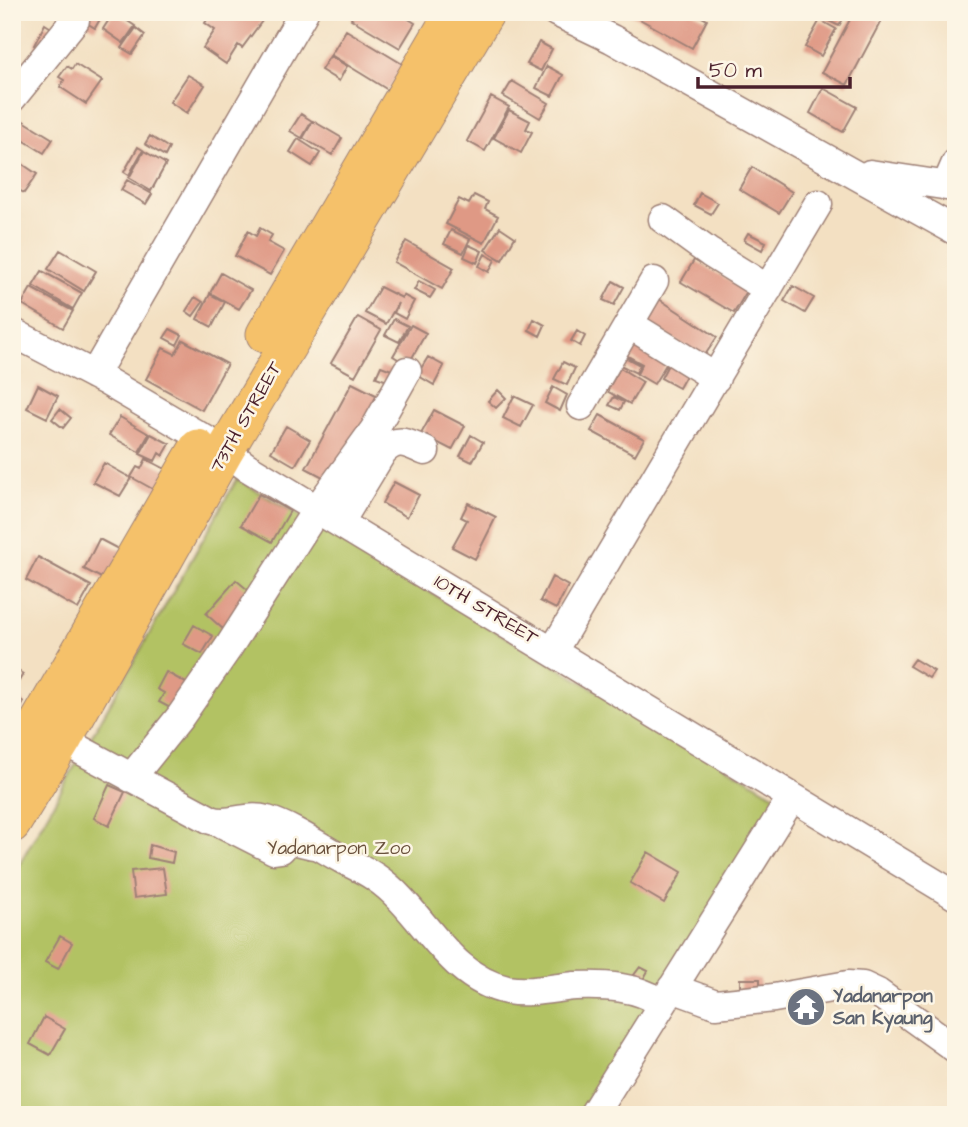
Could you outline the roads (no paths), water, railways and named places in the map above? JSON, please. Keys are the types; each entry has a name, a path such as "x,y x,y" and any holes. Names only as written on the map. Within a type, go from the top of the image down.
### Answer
{"main road":[{"name":"73TH STREET","path":"12,824 50,733 459,21"},
{"name":"73TH STREET","path":"12,768 50,733"}],"street":[{"path":"110,384 304,12"},
{"path":"556,12 612,39 956,231"},
{"path":"12,98 75,20"},
{"path":"854,172 952,179"},
{"path":"553,650 818,204"},
{"path":"663,219 710,253 768,289"},
{"path":"581,406 654,281"},
{"path":"629,324 716,378"},
{"name":"10TH STREET","path":"12,332 110,384 214,446 956,896"},
{"path":"329,516 407,371"},
{"path":"131,778 180,717 228,648 329,516 383,450 391,443 400,441 425,451"},
{"path":"50,733 195,813 223,824 247,817 268,820 375,877 448,955 468,972 505,989 528,992 576,986 611,987 716,1004 760,1000 848,985 863,986 878,993 956,1049"},
{"path":"593,1115 792,797"}],"place":[{"name":"Yadanarpon San Kyaung","path":"806,1007"}],"park label":[{"name":"Yadanarpon Zoo","path":"339,848"}]}
